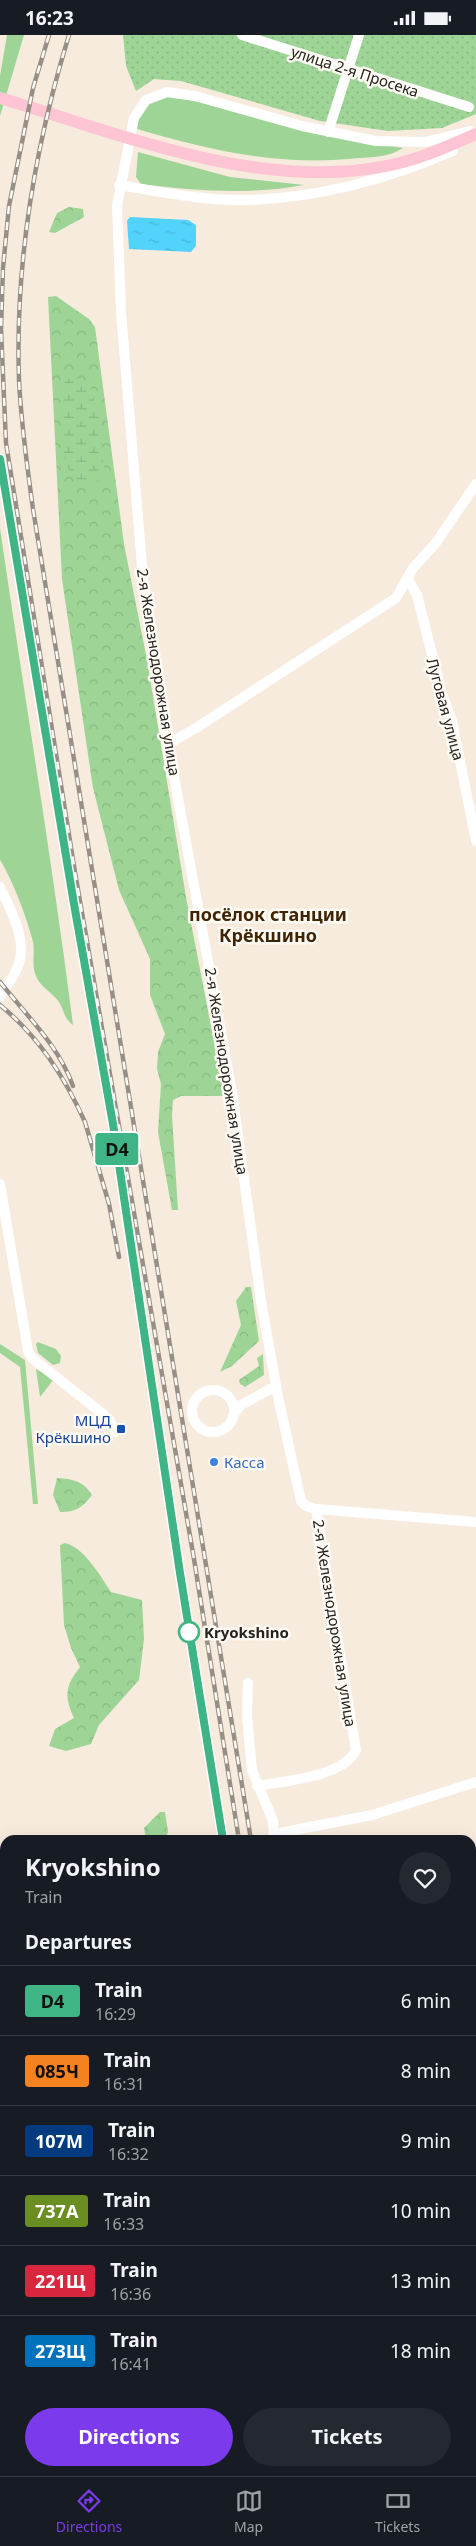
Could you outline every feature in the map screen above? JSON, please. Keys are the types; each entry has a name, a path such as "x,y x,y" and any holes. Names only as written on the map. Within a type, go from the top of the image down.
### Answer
{"main road":[{"path":"0,98 174,150 266,169 354,170 406,161 476,134"}],"street":[{"name":"улица 2-я Просека","path":"242,35 469,107"},
{"path":"328,132 359,35"},
{"name":"2-я Железнодорожная улица","path":"257,1786 319,1774 342,1764 356,1751 316,1509 308,1507 301,1501 276,1386 258,1282 232,1092 168,744 137,527 117,256 117,206 134,118 146,100 167,92 188,95 328,132 376,141 408,142 443,139 476,129"},
{"path":"120,185 229,200 248,200 312,193 372,182 417,167 476,139"},
{"path":"168,744 196,728 389,603 401,591 413,568 435,544 476,484"},
{"name":"Луговая улица","path":"408,579 417,595 442,694 452,721 476,841"},
{"path":"0,887 20,936 21,948 18,967 0,997"},
{"path":"0,1184 27,1348 32,1358 110,1421 116,1432"},
{"path":"236,1403 276,1386"},
{"path":"209,1391 222,1392 236,1403 228,1425 214,1432 198,1425 192,1414 194,1402 203,1393 209,1391"},
{"path":"316,1509 476,1522"},
{"path":"248,1683 247,1715 252,1771 268,1808 274,1835"},
{"path":"283,1835 372,1815 476,1781"}],"green space":[{"path":"7,35 24,35 0,116 0,76"},
{"path":"123,35 476,35 476,114 442,128 388,131 320,121 181,81 154,79 136,91 126,66"},
{"path":"169,95 403,148 387,155 371,157 330,160 273,158 217,150 134,128 139,115 146,106"},
{"path":"138,152 230,177 304,185 264,190 222,191 181,189 141,184 136,177"},
{"path":"69,207 83,209 84,217 55,233 49,232 57,213"},
{"path":"56,296 89,319 95,327 124,544 147,660 186,897 222,1083 222,1096 181,1096 173,1100 172,1115 178,1210 172,1210 158,1132 161,1084 157,1069 158,1052 165,1034 150,995 150,959 119,890 93,788 62,579 48,297"},
{"path":"73,377 89,383 100,420 104,470 97,481 81,481 73,475 67,465 62,435 63,403 65,380"},
{"path":"0,528 73,1025 66,1017 59,1002 40,983 36,976 33,942 30,932 15,889 0,860"},
{"path":"246,1287 251,1287 259,1341 232,1366 220,1372 241,1325 236,1301"},
{"path":"38,1342 56,1349 61,1356 60,1363 53,1365 38,1353 36,1344"},
{"path":"0,1344 25,1360 38,1504 33,1504 20,1367 0,1353"},
{"path":"263,1354 264,1375 245,1387 240,1384 239,1380 259,1366 257,1358"},
{"path":"36,1369 54,1379 40,1397"},
{"path":"57,1478 77,1482 89,1490 92,1495 78,1508 60,1512 53,1495"},
{"path":"65,1543 79,1550 85,1556 111,1592 142,1600 144,1639 139,1680 99,1725 91,1744 66,1751 49,1746 55,1729 74,1718 69,1703 68,1691 71,1680 80,1667 71,1648 64,1625 60,1545"},
{"path":"160,1812 165,1812 167,1835 145,1835 144,1828"}],"water":[{"path":"130,217 188,220 196,225 196,246 191,252 129,249 127,221"}],"railway":[{"path":"49,35 33,88 9,206 3,268 1,329 6,443 75,872 194,1559 238,1835"},
{"path":"69,35 46,119 37,162 24,249 19,336 19,380 23,428 33,509 250,1835"},
{"path":"0,459 39,693"},
{"path":"0,982 51,1044 67,1071 73,1086"},
{"path":"0,1005 27,1030 49,1058 85,1122 109,1204 119,1257"},
{"path":"126,1209 178,1561 222,1835"}],"train":[{"name":"D4","path":"0,459 7,510 113,1124 180,1573 222,1835"}],"place":[{"name":"МЦД Крёкшино","path":"121,1429"},
{"name":"Касса","path":"214,1462"},
{"name":"Kryokshino","path":"189,1632"}],"district":[{"name":"посёлок станции Крёкшино","path":"268,924"}]}
